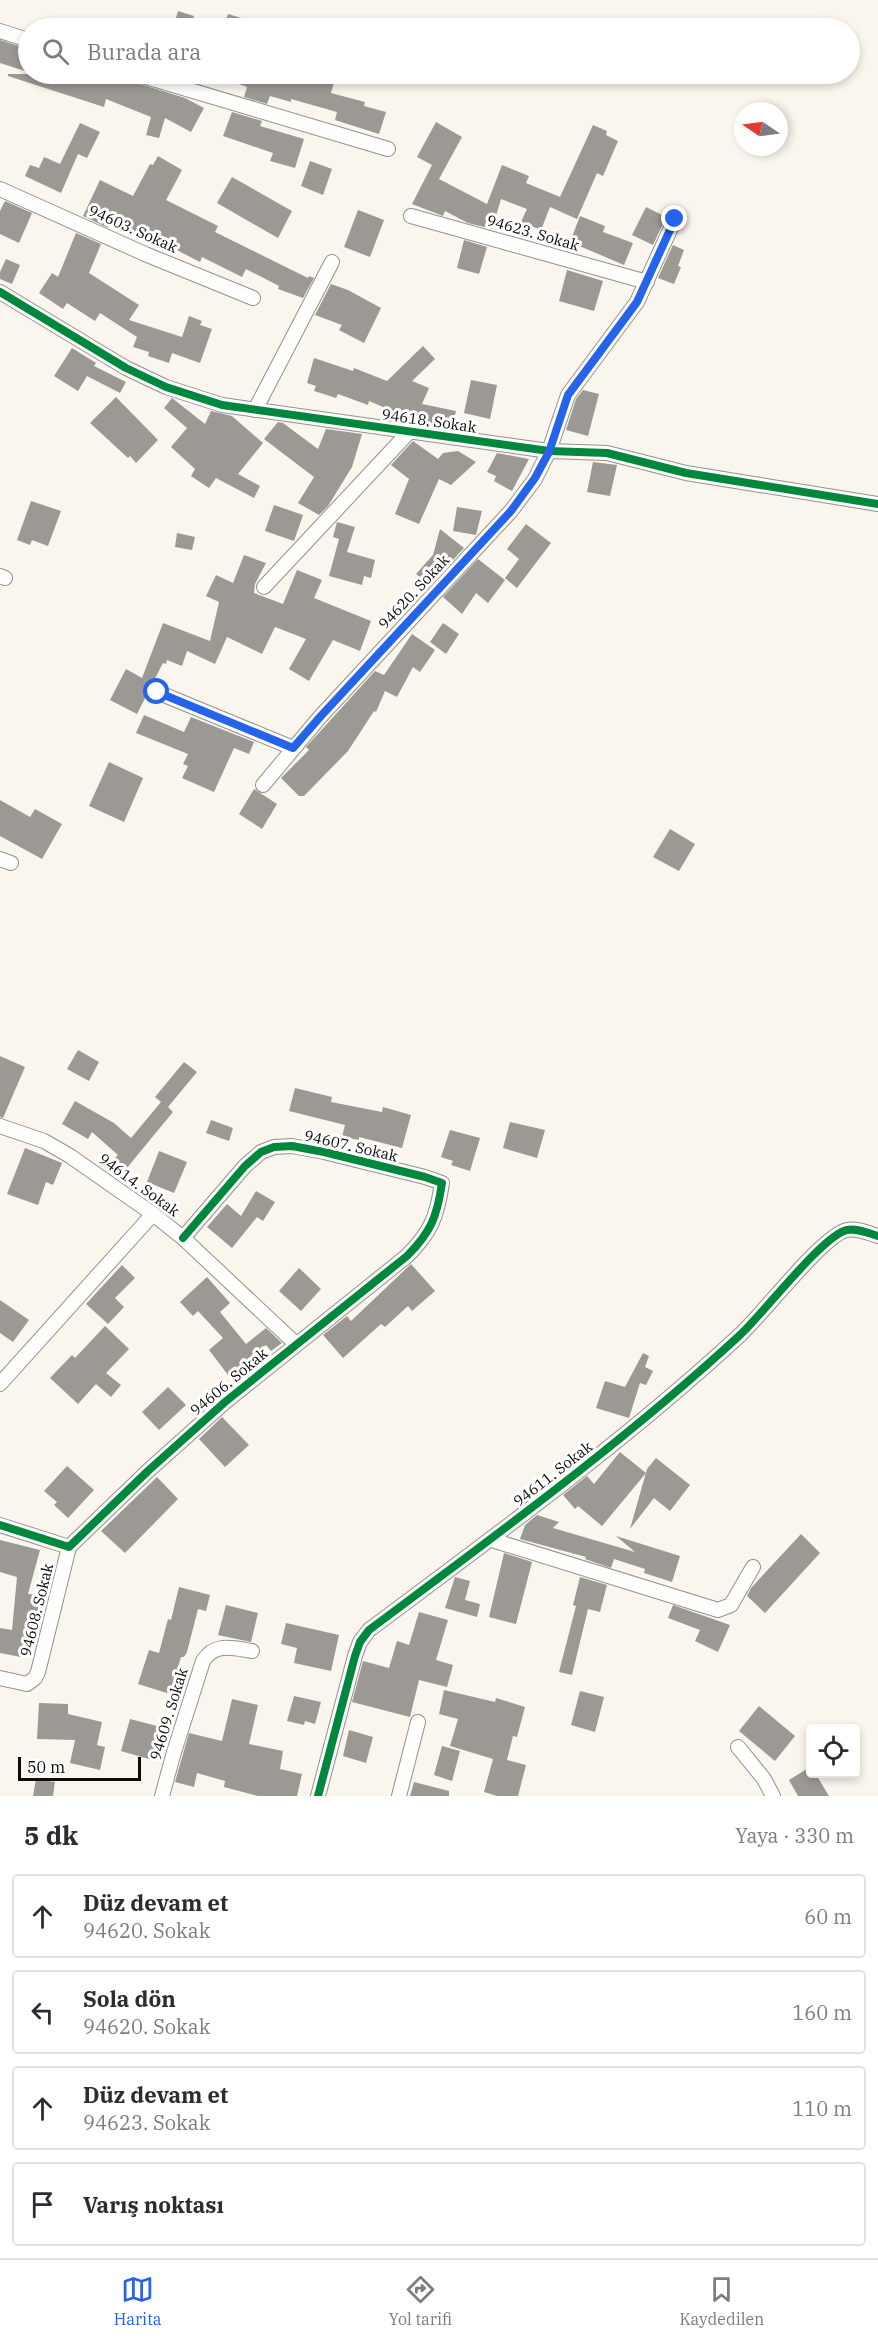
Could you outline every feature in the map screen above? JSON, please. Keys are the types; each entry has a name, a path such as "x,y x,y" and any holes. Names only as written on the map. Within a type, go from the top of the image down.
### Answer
{"street":[{"path":"0,31 18,37"},
{"path":"170,84 388,149"},
{"name":"94603. Sokak","path":"0,189 145,254 253,298"},
{"name":"94623. Sokak","path":"411,216 647,282"},
{"path":"549,452 568,395 626,320 647,282 675,219"},
{"path":"255,410 332,262"},
{"name":"94618. Sokak","path":"0,292 99,353 146,378 197,398 255,410 549,452 607,453 686,473 878,504"},
{"name":"94618. Sokak","path":"264,587 409,432"},
{"name":"94620. Sokak","path":"263,785 320,717 511,511 535,478 549,452"},
{"path":"157,692 293,748"},
{"name":"94614. Sokak","path":"0,1126 44,1141 70,1156 153,1214 183,1238 296,1344"},
{"name":"94607. Sokak","path":"183,1238 245,1166 261,1152 274,1147 292,1146 324,1152 442,1183"},
{"name":"94606. Sokak","path":"69,1547 182,1439 296,1344 378,1281 423,1240 433,1225 439,1207 442,1183"},
{"path":"0,1384 153,1214"},
{"name":"94611. Sokak","path":"318,1796 350,1673 360,1642 369,1630 492,1539 665,1403 741,1334 811,1258 837,1234 856,1230 878,1236"},
{"path":"0,1525 69,1547"},
{"path":"492,1539 718,1610 731,1605 753,1567"},
{"name":"94608. Sokak","path":"0,1678 27,1684 35,1678 69,1547"},
{"name":"94609. Sokak","path":"167,1795 174,1752 203,1661 215,1648 226,1647 252,1651"},
{"path":"399,1796 418,1722"},
{"path":"738,1747 760,1773 773,1796"}],"building":[{"path":"178,11 194,16 193,18 176,18"},
{"path":"228,14 241,18 227,18"},
{"path":"0,40 18,46 18,69 0,63"},
{"path":"8,74 18,74 18,79"},
{"path":"33,84 140,84 185,98 204,108 191,132 165,118 159,138 146,135 151,117 106,99 104,107"},
{"path":"239,84 334,84 331,93 365,102 364,106 386,112 379,134 335,120 337,112 291,99 291,102 270,96 267,104 244,97 247,87"},
{"path":"232,112 262,121 260,126 304,139 295,168 270,161 273,153 223,136"},
{"path":"436,122 462,137 439,179 487,204 502,165 529,176 526,183 560,197 593,125 607,131 606,135 618,141 603,176 597,173 577,219 550,207 541,230 521,222 527,209 501,199 492,229 468,223 445,211 443,216 412,204 432,165 417,157"},
{"path":"80,123 100,132 87,158 78,154 61,193 25,176 30,165 39,168 44,157 60,164"},
{"path":"158,156 182,170 166,200 218,226 215,232 308,278 309,276 314,278 303,298 278,289 279,286 246,269 242,277 202,257 200,262 169,246 167,249 112,219 108,228 83,216 100,180 133,196 150,164 153,165"},
{"path":"310,161 332,169 323,195 301,186"},
{"path":"232,177 292,211 278,238 217,203"},
{"path":"5,201 32,213 19,243 0,234 0,211"},
{"path":"646,207 666,217 653,245 632,235"},
{"path":"358,210 384,220 370,257 344,247"},
{"path":"580,216 605,226 603,232 633,243 624,265 570,242"},
{"path":"76,233 101,244 89,273 139,305 129,320 182,337 189,316 202,321 200,325 212,329 200,363 172,353 169,363 148,356 149,352 133,347 137,337 100,313 95,321 67,303 63,309 39,293 52,273 58,277"},
{"path":"464,240 487,247 479,274 457,268"},
{"path":"673,245 684,250 678,266 681,267 674,284 658,278"},
{"path":"6,259 20,265 12,284 0,279 0,272"},
{"path":"567,270 603,281 594,311 559,301"},
{"path":"331,284 348,290 381,308 364,343 339,330 342,325 315,315"},
{"path":"423,346 435,359 412,381 429,388 422,404 456,411 452,428 411,419 369,401 368,405 338,394 336,398 314,391 316,386 307,383 314,358 353,371 354,368 387,381"},
{"path":"72,348 96,363 94,366 126,382 120,393 87,376 78,391 54,376"},
{"path":"471,380 497,385 490,419 464,413"},
{"path":"583,390 599,394 588,436 566,430 576,399"},
{"path":"116,397 158,440 136,463 90,423"},
{"path":"172,398 205,424 211,411 232,416 263,443 238,474 260,486 254,498 216,478 209,488 191,476 195,469 171,447 187,428 164,408"},
{"path":"278,422 283,423 318,449 326,429 362,434 352,467 328,506 319,515 298,503 314,477 264,439"},
{"path":"413,441 438,459 443,453 458,451 476,462 451,485 439,479 419,524 395,514 409,479 391,465"},
{"path":"497,453 529,459 512,491 494,481 496,476 487,472"},
{"path":"593,462 617,465 610,496 587,492"},
{"path":"31,501 61,511 48,546 32,540 30,545 17,540"},
{"path":"274,505 303,515 294,541 265,531"},
{"path":"457,507 482,511 476,535 453,531"},
{"path":"337,522 355,527 347,552 375,560 371,578 364,576 362,585 329,576 339,539 333,537"},
{"path":"526,524 551,543 517,588 505,578 519,559 507,549"},
{"path":"440,529 464,548 430,585 416,574 433,555"},
{"path":"177,533 195,537 192,550 175,547"},
{"path":"244,555 266,563 255,584 254,593 283,604 297,570 322,580 314,598 371,621 360,651 333,640 309,681 289,669 306,639 275,627 262,654 227,637 215,664 187,651 182,666 167,660 166,664 163,663 137,714 110,700 126,669 142,678 163,623 210,641 219,602 206,596 216,575 233,583"},
{"path":"478,559 505,580 488,603 476,593 462,614 443,597"},
{"path":"443,623 459,634 446,654 430,642"},
{"path":"412,634 435,650 420,672 413,667 397,697 385,691 376,712 374,711 348,751 304,796 299,796 281,778 309,750 306,747 375,671 384,675"},
{"path":"144,715 184,732 191,717 254,742 249,754 234,748 214,792 182,778 188,766 183,764 188,754 136,733"},
{"path":"109,762 143,778 124,822 89,806"},
{"path":"254,789 277,804 262,829 239,814"},
{"path":"0,800 30,817 35,809 62,824 42,859 0,836"},
{"path":"670,829 695,844 679,871 653,857"},
{"path":"78,1050 99,1062 89,1081 67,1069"},
{"path":"0,1056 25,1067 3,1118 0,1117"},
{"path":"184,1062 197,1072 168,1107 173,1112 126,1169 114,1159 118,1155 92,1132 88,1139 62,1124 75,1101 114,1123 131,1138 161,1102 155,1097"},
{"path":"295,1088 332,1097 331,1102 382,1112 383,1107 411,1115 402,1148 359,1137 359,1140 342,1137 345,1125 289,1111"},
{"path":"211,1120 233,1128 229,1141 206,1133"},
{"path":"510,1122 545,1130 537,1158 503,1148"},
{"path":"450,1130 480,1138 470,1171 451,1165 453,1161 441,1157"},
{"path":"25,1148 62,1163 53,1185 46,1182 38,1205 7,1194"},
{"path":"159,1151 187,1162 174,1193 147,1182"},
{"path":"256,1191 275,1202 263,1221 257,1217 232,1248 207,1227 227,1204 241,1216"},
{"path":"411,1264 435,1291 412,1311 408,1306 385,1327 381,1324 343,1358 323,1335 347,1316 351,1321"},
{"path":"122,1265 135,1278 115,1298 124,1307 108,1324 86,1304"},
{"path":"299,1268 321,1289 301,1311 279,1291"},
{"path":"207,1277 230,1303 220,1312 246,1344 266,1328 282,1343 271,1351 266,1345 228,1375 209,1350 223,1338 198,1311 193,1316 180,1302"},
{"path":"0,1300 29,1320 13,1342 0,1333"},
{"path":"105,1326 129,1349 106,1373 121,1385 111,1397 96,1384 78,1404 50,1378 72,1355 75,1358"},
{"path":"643,1353 649,1356 645,1367 653,1371 646,1385 640,1383 629,1418 596,1408 605,1381 625,1387"},
{"path":"168,1387 186,1405 159,1430 142,1412"},
{"path":"222,1417 249,1445 225,1467 199,1439"},
{"path":"620,1452 646,1473 602,1526 578,1506 575,1509 563,1495 587,1476 594,1484"},
{"path":"656,1458 690,1485 670,1511 654,1498 630,1529 647,1469"},
{"path":"67,1466 94,1490 68,1518 54,1505 57,1502 44,1491"},
{"path":"157,1477 178,1499 125,1553 101,1531"},
{"path":"537,1515 559,1522 553,1528 635,1552 616,1536 680,1556 672,1582 644,1573 645,1569 614,1559 611,1568 585,1559 586,1557 520,1539 525,1525"},
{"path":"801,1534 820,1553 765,1613 747,1596 751,1588"},
{"path":"0,1540 40,1550 28,1594 39,1595 37,1621 28,1620 21,1657 0,1653 0,1628 12,1630 17,1577 0,1572"},
{"path":"504,1553 532,1562 516,1624 489,1617"},
{"path":"455,1577 470,1581 465,1600 480,1604 477,1617 445,1608"},
{"path":"580,1577 607,1585 600,1612 588,1609 572,1675 559,1672 576,1606 573,1605"},
{"path":"179,1587 210,1595 206,1611 198,1609 187,1652 184,1657 181,1657 170,1694 138,1684 149,1650 159,1653 168,1619 171,1620"},
{"path":"226,1605 258,1613 251,1642 218,1635"},
{"path":"673,1605 730,1625 718,1652 695,1641 700,1630 668,1618"},
{"path":"419,1612 448,1620 436,1660 453,1665 447,1687 419,1680 410,1717 352,1702 363,1661 389,1668 397,1641 409,1645"},
{"path":"286,1623 339,1635 331,1671 294,1663 297,1648 281,1644"},
{"path":"444,1690 495,1702 496,1698 525,1707 517,1737 513,1736 507,1760 526,1765 518,1796 497,1796 484,1792 493,1759 450,1746 458,1719 439,1714"},
{"path":"580,1691 604,1697 595,1732 571,1725"},
{"path":"294,1696 321,1702 315,1724 305,1721 304,1725 287,1721"},
{"path":"232,1699 258,1705 249,1744 283,1751 280,1769 302,1774 297,1796 258,1796 224,1787 225,1781 197,1773 194,1787 175,1782 189,1733 222,1741"},
{"path":"39,1703 68,1704 68,1714 102,1722 97,1745 105,1747 100,1770 70,1763 75,1740 37,1739"},
{"path":"759,1706 795,1736 775,1761 739,1731"},
{"path":"130,1719 161,1727 152,1760 121,1751"},
{"path":"349,1730 373,1737 366,1763 343,1756"},
{"path":"442,1746 460,1751 452,1781 434,1775"},
{"path":"806,1769 806,1778 818,1778 829,1796 798,1796 789,1780"},
{"path":"36,1779 55,1782 53,1796 33,1796"},
{"path":"414,1782 449,1791 449,1796 410,1796"}],"cycle path":[{"path":"0,292 126,368 166,387 222,405 549,451 607,453 686,473 878,504"},
{"path":"0,1525 69,1547 149,1470 225,1402 407,1256 432,1223 442,1183 324,1152 292,1146 274,1147 261,1152 245,1166 183,1238"},
{"path":"318,1796 355,1656 360,1642 369,1630 559,1487 651,1413 740,1335 809,1260 836,1235 851,1230 878,1236"}],"route":[{"path":"157,692 293,748 524,495 549,452 568,395 626,320 637,302 675,219"}]}
